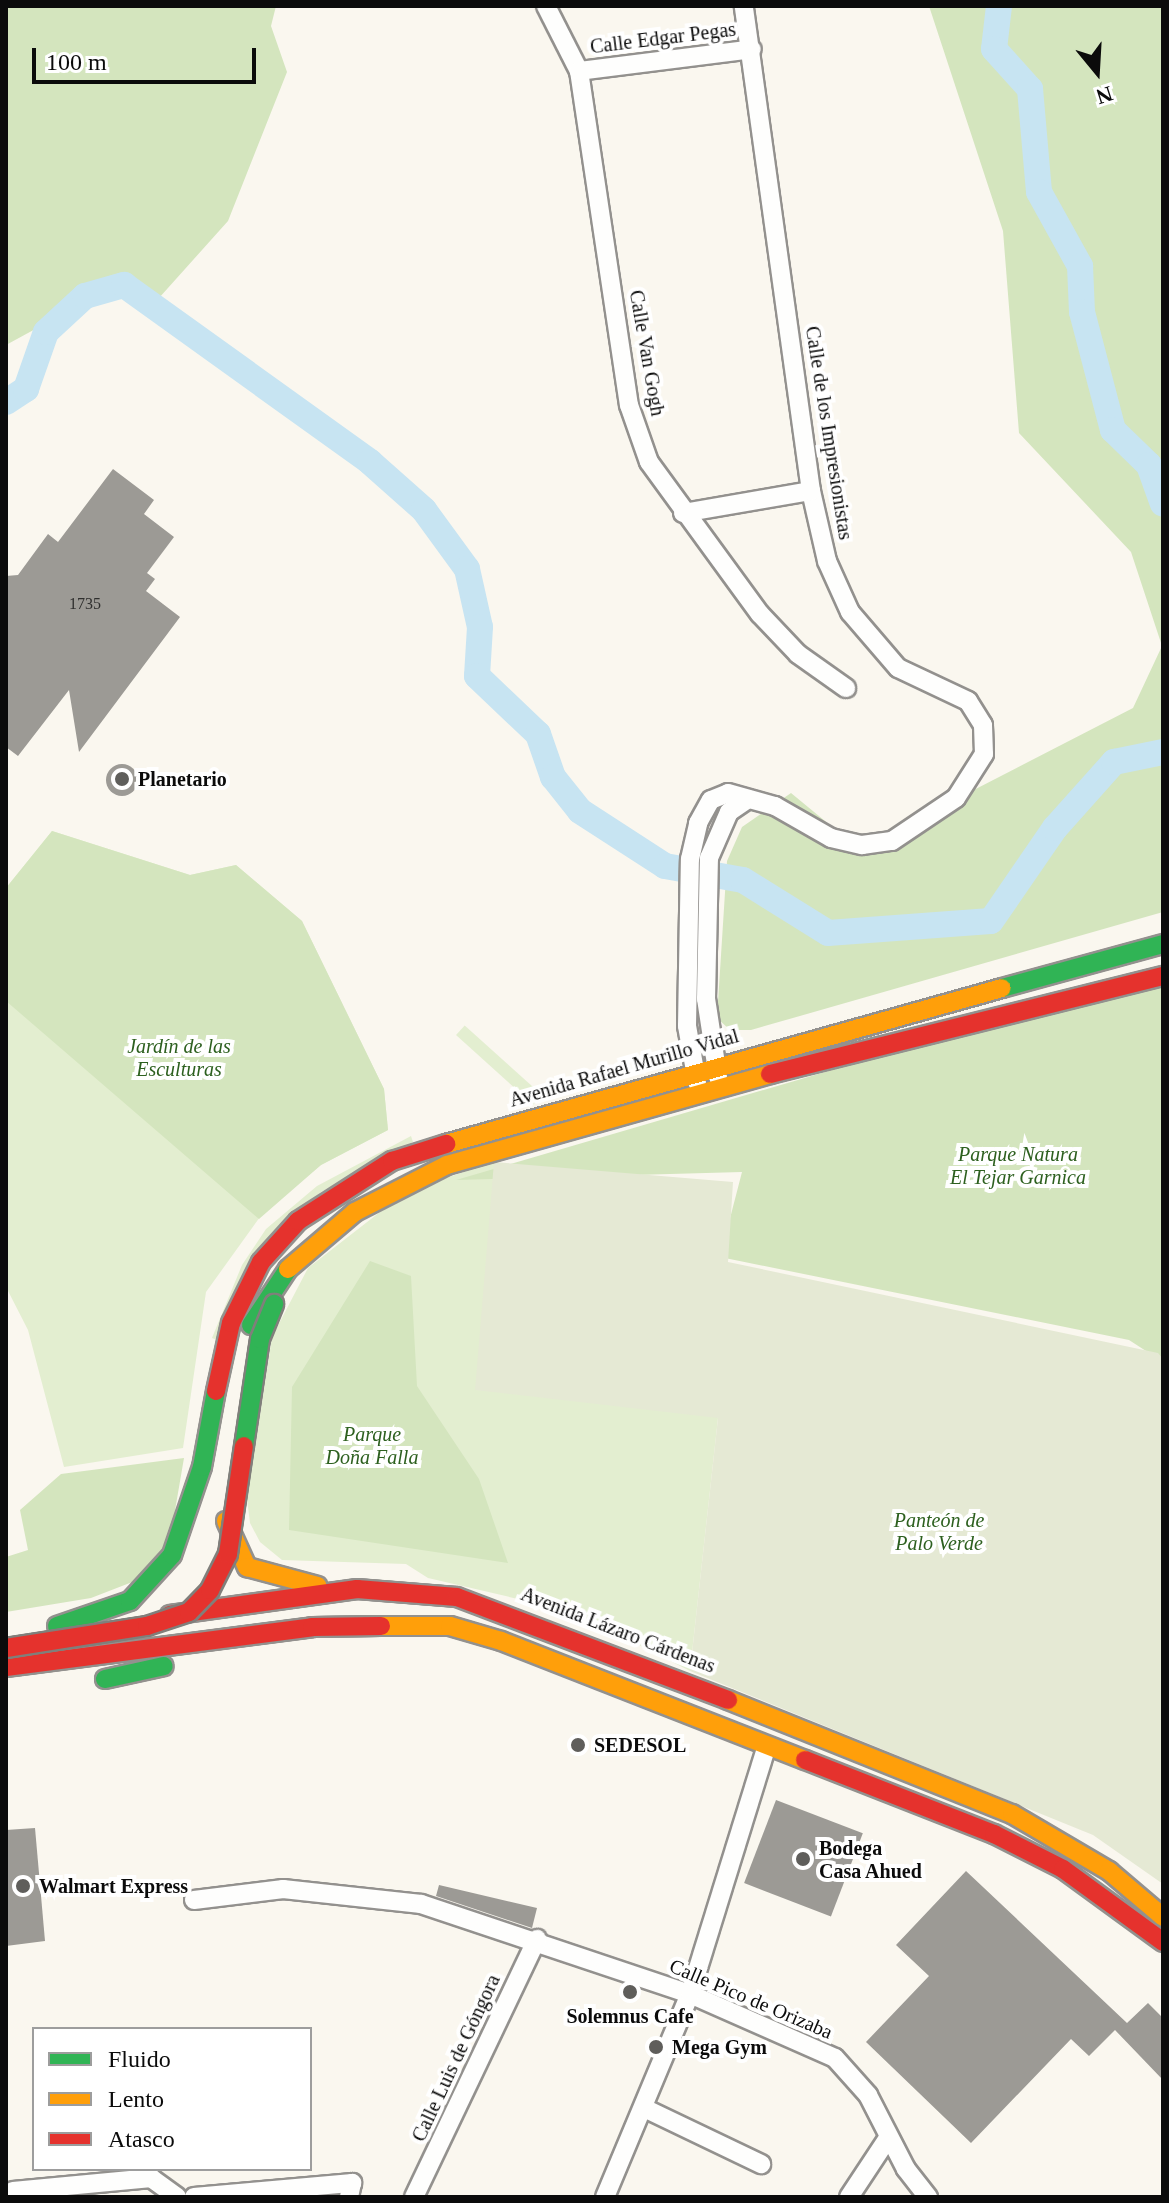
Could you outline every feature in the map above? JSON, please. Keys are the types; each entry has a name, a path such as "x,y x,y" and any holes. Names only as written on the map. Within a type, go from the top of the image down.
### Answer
{"main road":[{"name":"Avenida Rafael Murillo Vidal","path":"57,1626 130,1601 172,1555 202,1467 231,1323 261,1262 298,1221 350,1183 443,1142 1163,944"},
{"path":"357,1589 262,1575 247,1567 226,1529 225,1479 243,1352 266,1295 288,1269 355,1212 427,1173 699,1092 1163,976"},
{"path":"6,1648 147,1626 189,1612 210,1590 228,1554 260,1339 288,1269"},
{"name":"Avenida Lázaro Cárdenas","path":"6,1634 357,1589 457,1597 559,1629 1012,1814 1109,1871 1163,1917"},
{"path":"6,1667 312,1627 385,1622 450,1626 501,1641 766,1749 994,1834 1063,1869 1163,1942"},
{"path":"105,1679 268,1649 312,1627"},
{"path":"1063,1869 1085,1898 1163,1962"},
{"path":"1109,1871 1163,1901"}],"street":[{"name":"Calle Van Gogh","path":"546,6 579,71 629,405 649,462 683,513 760,614 798,654 846,688"},
{"name":"Calle de los Impresionistas","path":"697,999 700,858 693,836 711,800 728,793 775,806 831,838 862,845 892,841 956,798 984,754 983,725 968,701 898,668 850,612 827,561 811,491 744,6"},
{"name":"Calle Edgar Pegas","path":"579,71 752,49"},
{"path":"683,513 811,491"},
{"path":"697,999 720,1087"},
{"path":"697,999 694,1072 699,1092"},
{"path":"607,2196 690,1994 766,1749"},
{"name":"Calle Pico de Orizaba","path":"194,1900 314,1890 421,1904 537,1939 690,1994 835,2058 868,2095 888,2138 928,2197"},
{"name":"Calle Luis de Góngora","path":"414,2197 537,1939"},
{"path":"644,2108 761,2164"},
{"path":"849,2197 888,2138"},
{"path":"13,2191 151,2178 177,2197"},
{"path":"194,2197 271,2194 352,2183 349,2197"}],"green space":[{"path":"6,6 276,6 271,26 287,72 228,221 159,298 78,294 50,321 6,345"},
{"path":"929,6 1163,6 1163,912 751,1030 730,1030 717,1018 727,861 742,827 791,793 859,849 1133,708 1162,646 1131,552 1019,433 1003,231"},
{"name":"Jardín de las Esculturas","path":"52,831 190,875 236,865 302,921 384,1089 388,1130 321,1165 265,1210 206,1292 183,1448 64,1467 28,1330 6,1287 6,888"},
{"path":"52,831 190,875 236,865 302,921 384,1089 388,1130 321,1165 259,1219 6,1001 6,888"},
{"name":"Parque Natura El Tejar Garnica","path":"1163,973 1163,1362 1129,1340 720,1257 742,1172 456,1180"},
{"path":"465,1025 542,1095 533,1105 456,1035"},
{"path":"654,1062 660,1068 560,1096 569,1086"},
{"path":"411,1136 413,1142 321,1192 273,1234 217,1340 212,1338 242,1265 266,1229 317,1186"},
{"name":"Parque Doña Falla","path":"494,1162 718,1418 690,1671 574,1612 428,1578 406,1564 282,1560 260,1542 250,1523 247,1499 272,1337 308,1268 407,1191"},
{"name":"Panteón de Palo Verde","path":"494,1162 733,1182 728,1262 1158,1353 1163,1359 1163,1884 1093,1835 690,1671 718,1418 475,1390"},
{"path":"370,1261 411,1276 417,1386 479,1479 508,1563 289,1530 292,1387"},
{"path":"184,1458 172,1528 153,1574 91,1598 6,1612 6,1557 28,1550 20,1510 61,1474"}],"building":[{"path":"113,469 154,500 144,514 174,537 147,573 155,579 146,591 180,617 79,752 69,690 18,756 6,747 6,576 18,575 48,534 58,542"},
{"name":"Planetario","path":"122,764 133,769 138,780 133,791 122,796 111,791 106,780 111,769"},
{"name":"Bodega Casa Ahued","path":"776,1800 863,1833 831,1916 744,1883"},
{"name":"Walmart Express","path":"35,1828 45,1941 6,1946 6,1830"},
{"path":"966,1871 1127,2023 1148,2003 1163,2018 1163,2080 1115,2030 1089,2056 1071,2039 971,2143 866,2042 929,1976 896,1945"},
{"path":"439,1885 537,1908 532,1928 436,1896"}],"waterway":[{"path":"999,6 994,49 1030,89 1039,192 1080,266 1082,312 1113,430 1149,465 1163,504"},
{"path":"6,402 26,389 46,332 85,296 124,285 370,462 424,510 467,569 480,627 477,676 538,734 553,777 580,811 665,866 743,880 828,933 991,921 1055,828 1114,762 1163,752"}],"traffic: fast":[{"path":"1002,988 1163,944"},
{"path":"251,1325 288,1269"},
{"path":"244,1446 260,1339 274,1304"},
{"path":"57,1626 130,1601 172,1555 202,1467 216,1391"},
{"path":"105,1679 164,1666"}],"traffic: slow":[{"path":"446,1144 1002,988"},
{"path":"288,1269 355,1212 447,1165 770,1074"},
{"path":"226,1521 247,1567 318,1586"},
{"path":"381,1626 450,1626 501,1641 805,1760"},
{"path":"728,1700 1012,1814 1109,1871 1163,1917"}],"traffic: jam":[{"path":"770,1074 1163,976"},
{"path":"216,1391 231,1323 261,1262 298,1221 392,1161 446,1144"},
{"path":"6,1648 147,1626 189,1612 210,1590 228,1554 244,1446"},
{"path":"170,1615 357,1589 457,1597 728,1700"},
{"path":"6,1667 312,1627 381,1626"},
{"path":"805,1760 994,1834 1063,1869 1163,1942"}],"place":[{"name":"Planetario","path":"122,779"},
{"name":"SEDESOL","path":"578,1745"},
{"name":"Bodega Casa Ahued","path":"803,1859"},
{"name":"Walmart Express","path":"23,1886"},
{"name":"Solemnus Cafe","path":"630,1992"},
{"name":"Mega Gym","path":"656,2047"}]}
